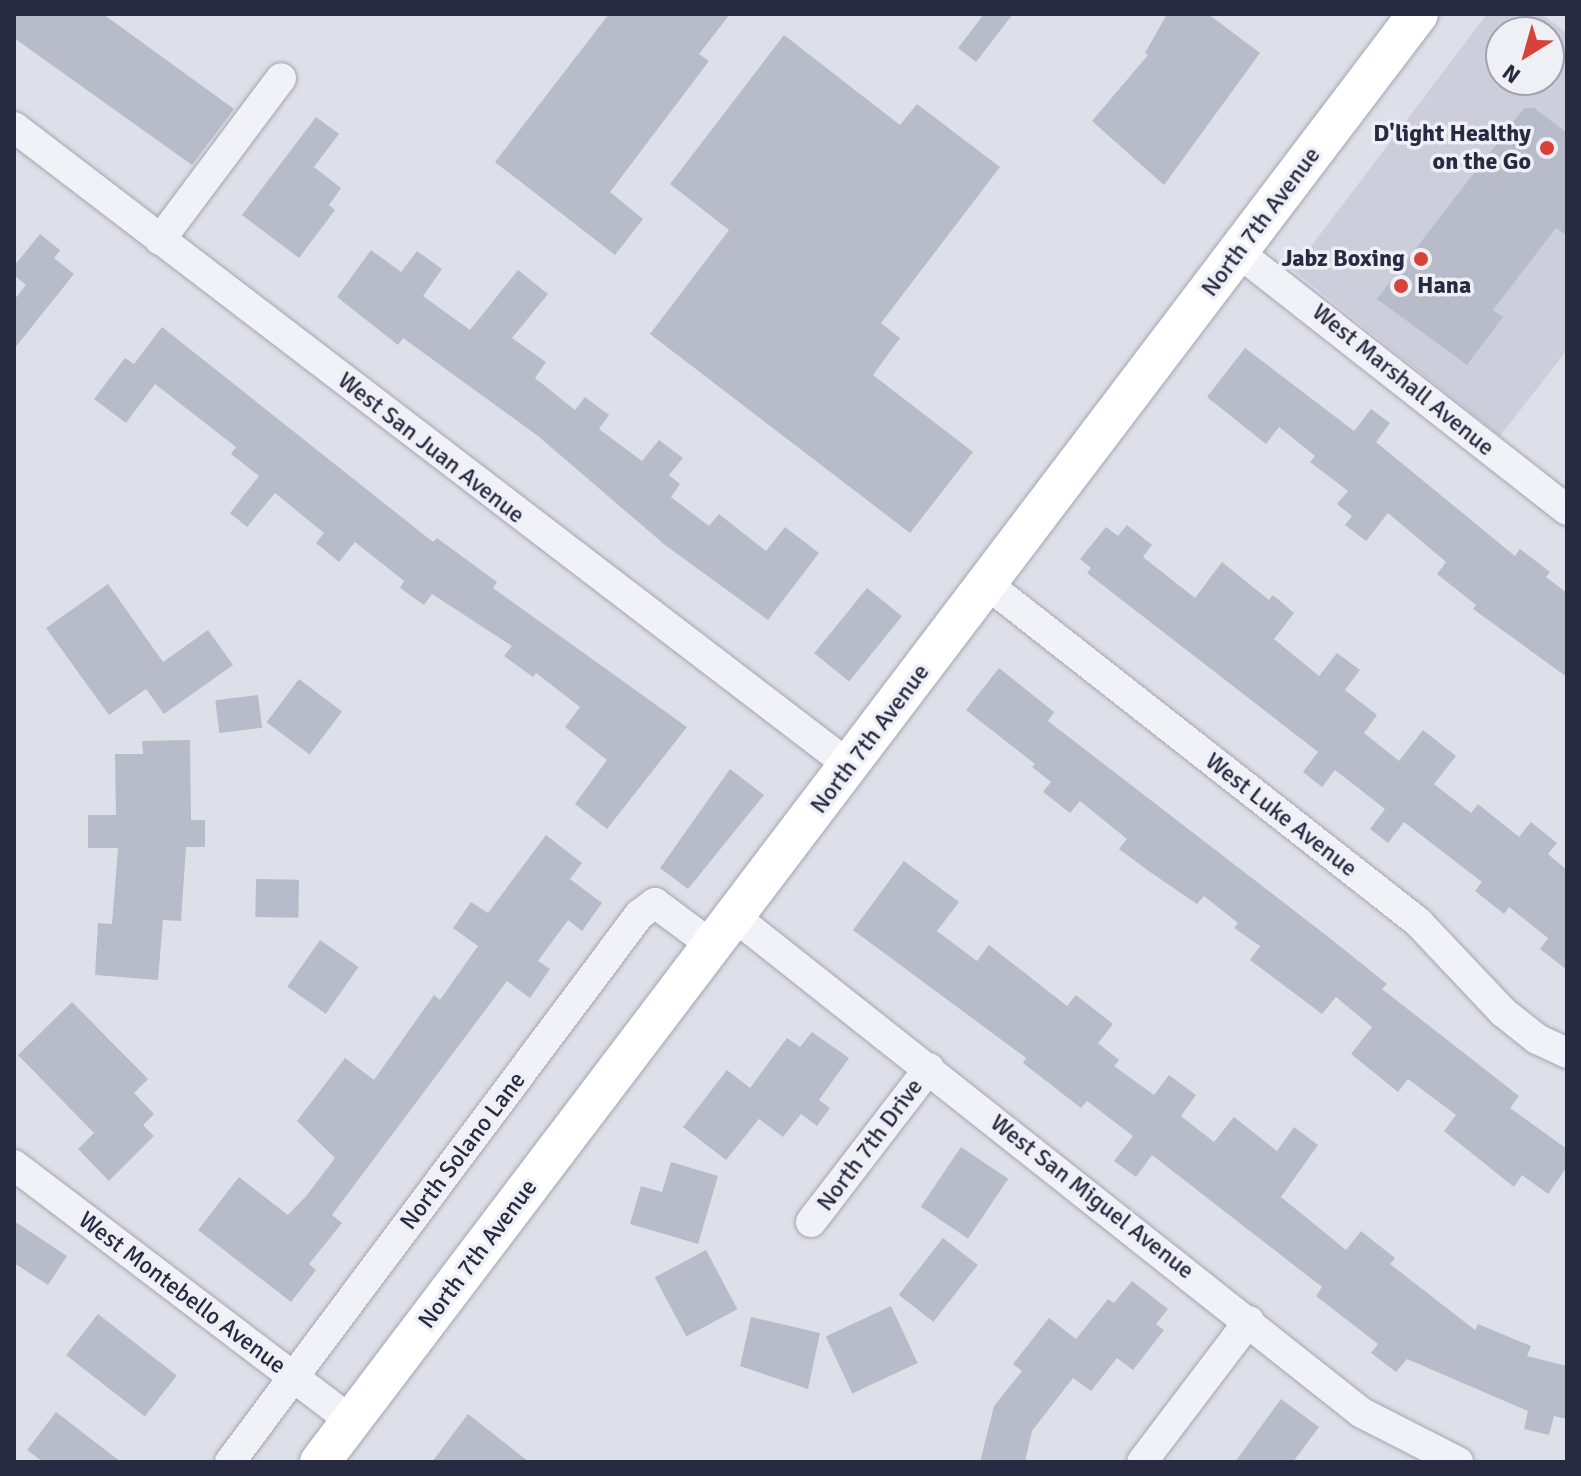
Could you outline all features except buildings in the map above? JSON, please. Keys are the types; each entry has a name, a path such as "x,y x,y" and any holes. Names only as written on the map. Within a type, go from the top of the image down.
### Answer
{"main road":[{"name":"North 7th Avenue","path":"320,1462 1418,14"}],"street":[{"path":"160,240 281,78"},
{"name":"West San Juan Avenue","path":"14,127 850,766"},
{"name":"West Marshall Avenue","path":"1238,252 1567,510"},
{"name":"West Luke Avenue","path":"987,584 1418,922 1503,1012 1537,1039 1567,1053"},
{"name":"North Solano Lane","path":"230,1462 639,915 655,903 724,932"},
{"name":"West San Miguel Avenue","path":"724,932 929,1068 1362,1413 1458,1462"},
{"name":"North 7th Drive","path":"811,1222 929,1068"},
{"name":"West Montebello Avenue","path":"14,1165 351,1421"},
{"path":"1142,1462 1249,1321"}],"shaded area":[{"path":"1487,14 1544,16 1485,16"},
{"path":"1485,17 1485,96 1565,96 1565,32 1567,33 1567,350 1500,436 1293,270"}],"place":[{"name":"D'light Healthy on the Go","path":"1547,148"},
{"name":"Jabz Boxing","path":"1421,259"},
{"name":"Hana","path":"1401,286"}]}
